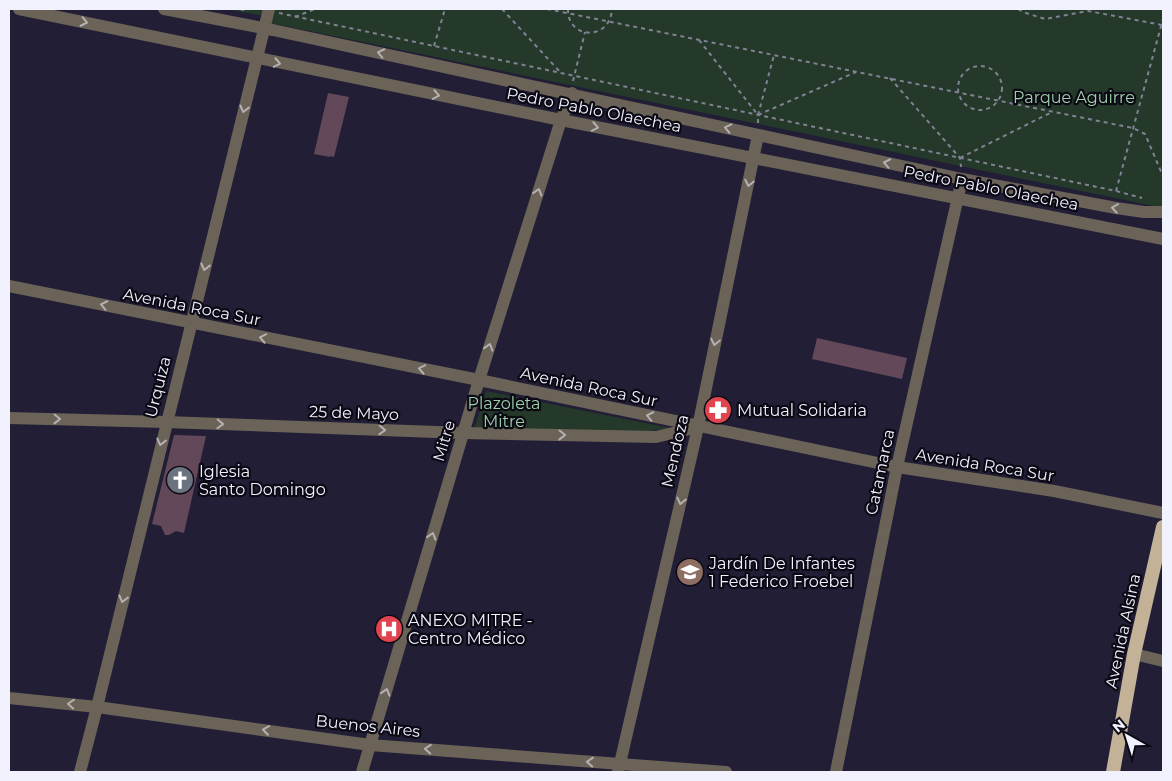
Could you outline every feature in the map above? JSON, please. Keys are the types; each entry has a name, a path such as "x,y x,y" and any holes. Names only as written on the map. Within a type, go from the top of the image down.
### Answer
{"highway":[{"name":"Avenida Alsina","path":"1113,772 1134,654 1163,527"}],"street":[{"name":"Pedro Pablo Olaechea","path":"19,9 256,59 1163,239"},
{"name":"Pedro Pablo Olaechea","path":"164,9 264,28 962,179 1116,208 1144,212 1163,212"},
{"name":"Urquiza","path":"80,772 269,10"},
{"name":"Mitre","path":"362,772 479,380 561,120 572,94"},
{"name":"Mendoza","path":"619,768 698,427 758,135"},
{"name":"Catamarca","path":"836,772 897,467 962,179"},
{"name":"Avenida Roca Sur","path":"9,286 479,380 897,467 1054,491 1163,513"},
{"name":"25 de Mayo","path":"9,418 166,422 463,434 656,437 698,427"},
{"path":"1134,654 1163,660"},
{"name":"Buenos Aires","path":"9,698 97,706 370,745 619,768 726,772"}],"path":[{"path":"295,17 315,9"},
{"path":"434,46 445,9"},
{"path":"502,9 562,73"},
{"path":"547,9 1133,128 1145,134 1163,176"},
{"path":"568,9 573,26 585,32 599,31 609,22 612,9"},
{"path":"1018,9 1026,14 1045,19 1088,11 1162,25"},
{"path":"269,10 1116,191 1144,199"},
{"path":"1116,191 1163,19"},
{"path":"572,94 574,76 585,32"},
{"path":"699,40 758,115"},
{"path":"758,115 774,55"},
{"path":"985,66 992,68 1001,79 1002,94 999,100 989,109 976,110 964,104 958,92 960,78 970,68 985,66"},
{"path":"758,115 856,72"},
{"path":"890,78 960,158"},
{"path":"960,158 1052,111"}],"green space":[{"name":"Parque Aguirre","path":"223,9 1163,9 1163,208 271,23 272,17"},
{"name":"Plazoleta Mitre","path":"486,391 670,428 643,432 474,429"}],"building":[{"path":"328,93 349,97 334,157 314,154"},
{"path":"817,338 907,358 902,379 812,359"},
{"name":"Iglesia Santo Domingo","path":"174,435 206,436 184,533 176,531 165,535 161,526 152,524"}],"place":[{"name":"Mutual Solidaria","path":"718,410"},
{"name":"Iglesia Santo Domingo","path":"180,480"},
{"name":"Jardín De Infantes 1 Federico Froebel","path":"690,572"},
{"name":"ANEXO MITRE - Centro Médico","path":"389,629"}]}
